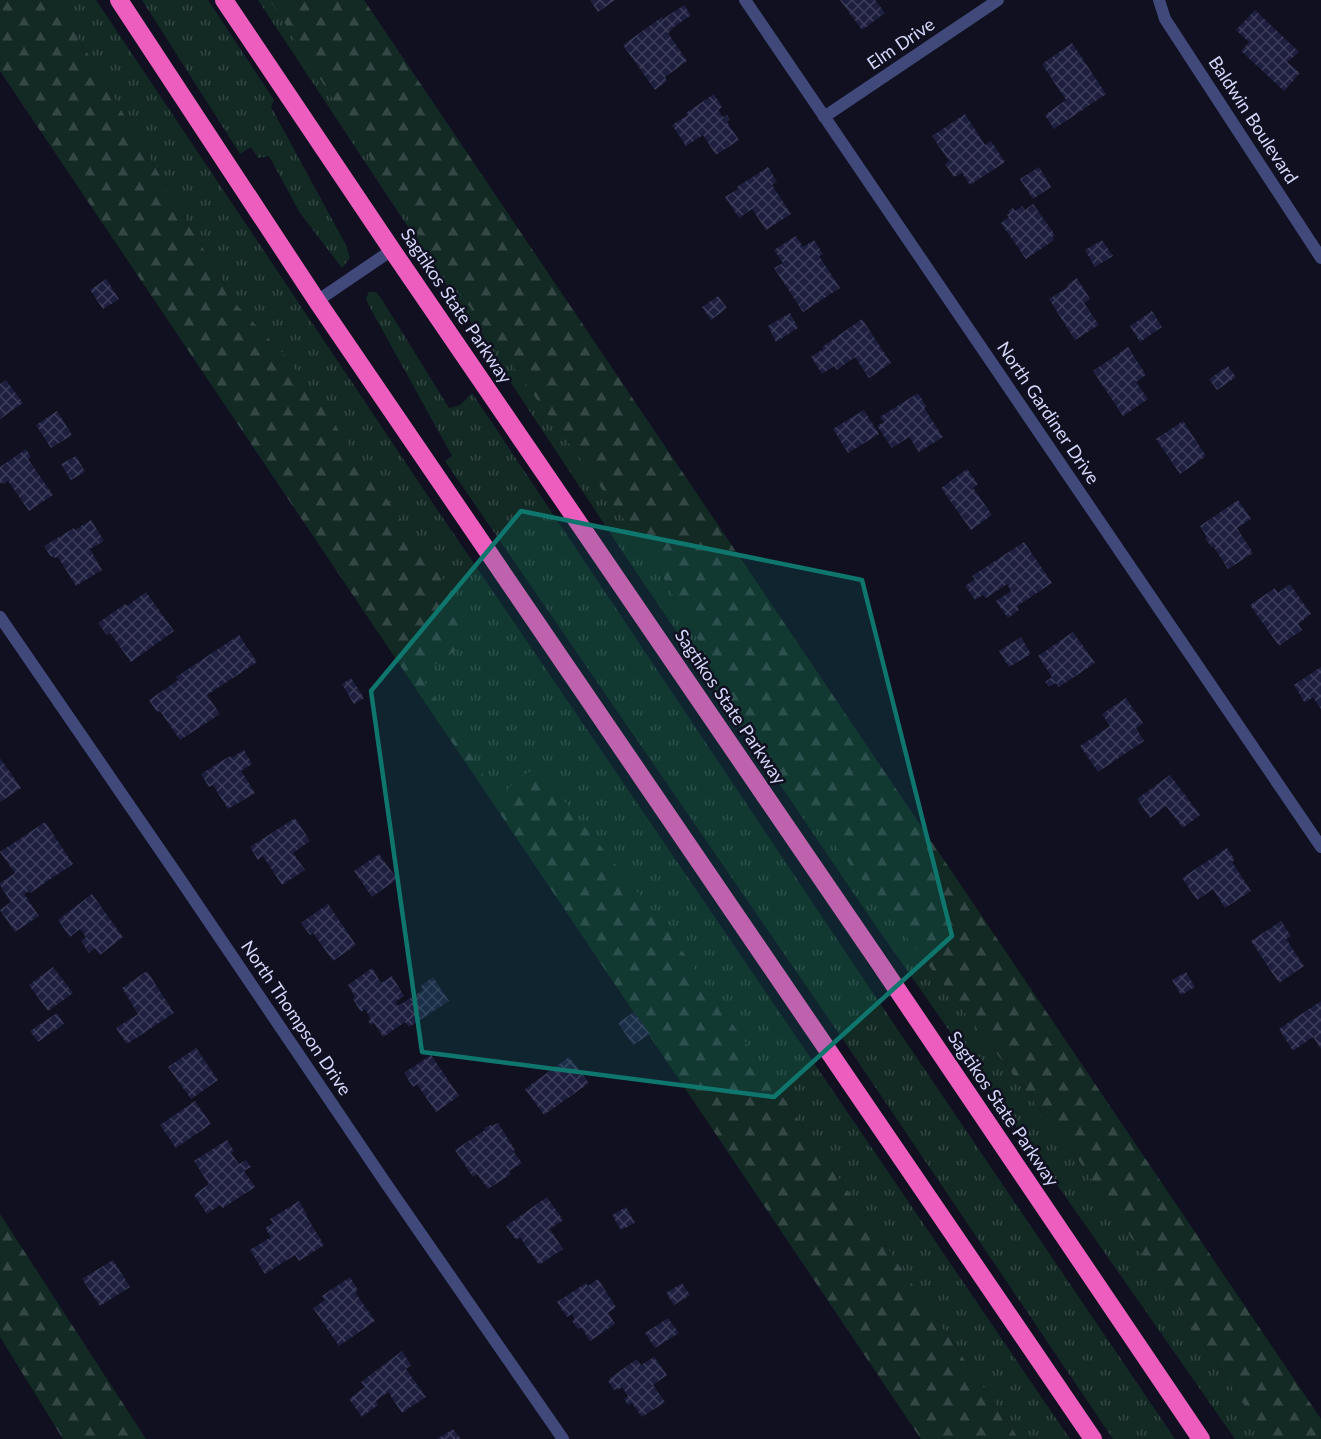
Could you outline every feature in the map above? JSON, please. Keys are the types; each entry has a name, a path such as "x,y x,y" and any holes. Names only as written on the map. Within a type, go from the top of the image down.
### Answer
{"highway":[{"path":"118,0 317,302 1092,1439"},
{"name":"Sagtikos State Parkway","path":"224,0 878,961 1200,1439"}],"street":[{"name":"North Gardiner Drive","path":"745,0 1321,847"},
{"name":"Elm Drive","path":"824,117 998,0"},
{"name":"Baldwin Boulevard","path":"1159,0 1165,19 1321,258"},
{"path":"317,302 392,250"},
{"name":"North Thompson Drive","path":"0,617 563,1439"}],"highlighted area":[{"path":"521,511 862,580 952,936 774,1097 422,1052 371,691"}],"green space":[{"path":"0,0 56,0 236,304 289,360 453,593 468,623 461,647 420,675 498,798 523,775 538,768 667,929 1019,1439 921,1439 0,71"},
{"path":"56,0 96,0 430,499 1070,1439 1019,1439 667,929 538,769 499,799 495,805 412,683 289,360 236,304"},
{"path":"142,0 208,0 274,100 271,107 346,245 350,258 342,268 300,213 269,156 258,158 251,147 240,154"},
{"path":"258,0 271,0 653,559 754,740 1073,1152 1267,1439 1235,1439 869,916 626,557"},
{"path":"270,0 364,0 1321,1419 1321,1439 1267,1439 1073,1152 754,740 653,559 434,258"},
{"path":"369,292 376,292 381,298 449,408 460,405 472,393 873,993 1175,1439 1113,1439 842,1038 445,461 452,456 368,304 366,298"},
{"path":"0,1214 146,1439 63,1439 0,1337"}],"building":[{"path":"590,0 615,0 598,12"},
{"path":"840,0 875,0 885,13 862,30"},
{"path":"684,5 691,15 668,33 687,61 665,77 667,81 655,90 623,45 662,17 663,19"},
{"path":"1255,10 1299,52 1287,62 1300,73 1284,91 1241,51 1249,42 1236,30"},
{"path":"1072,43 1106,94 1054,129 1045,115 1066,100 1042,64"},
{"path":"714,94 722,107 718,110 723,117 727,115 730,120 727,122 739,140 716,155 703,135 686,146 672,125"},
{"path":"965,114 985,145 991,141 1005,162 970,185 962,173 954,177 945,164 949,161 932,136"},
{"path":"768,167 777,182 772,185 791,214 766,230 752,209 739,218 725,197"},
{"path":"1039,167 1051,187 1033,199 1020,179"},
{"path":"1033,204 1055,235 1052,237 1054,240 1026,259 1001,223 1009,217 1008,211 1013,208 1015,211 1022,206 1025,210"},
{"path":"796,236 803,247 814,240 823,254 819,256 840,288 803,312 774,268 783,263 774,250"},
{"path":"1102,240 1113,256 1095,267 1085,250"},
{"path":"1077,278 1090,299 1084,303 1099,325 1075,340 1049,299 1068,287 1067,285"},
{"path":"106,279 119,299 103,309 90,290"},
{"path":"718,296 727,308 711,320 702,307"},
{"path":"1152,311 1162,327 1140,342 1130,326"},
{"path":"790,313 798,328 776,342 768,326"},
{"path":"862,319 891,363 869,378 855,357 837,370 834,366 822,374 811,357"},
{"path":"1128,347 1146,375 1136,382 1148,399 1123,416 1093,371"},
{"path":"1228,366 1236,377 1217,390 1209,379"},
{"path":"6,380 23,403 0,419 0,384"},
{"path":"918,393 926,406 924,408 943,437 919,452 909,437 892,448 877,426 884,422 880,417"},
{"path":"864,410 879,434 848,453 833,429"},
{"path":"57,411 72,435 51,448 36,425"},
{"path":"1183,421 1206,456 1180,474 1156,439"},
{"path":"26,449 31,457 28,459 53,495 29,511 8,481 0,484 0,467"},
{"path":"76,456 85,472 71,480 61,464"},
{"path":"967,469 978,484 973,488 992,515 971,530 941,488"},
{"path":"1238,500 1251,519 1237,528 1253,553 1228,569 1205,538 1207,537 1200,526"},
{"path":"91,520 104,541 90,549 102,570 76,586 58,557 51,557 44,546"},
{"path":"1024,542 1052,583 1017,606 1019,610 1008,618 996,601 1011,591 1007,584 986,598 983,595 975,600 965,586 975,579 972,576"},
{"path":"1290,584 1311,614 1298,624 1302,630 1279,646 1250,605 1275,588 1278,593"},
{"path":"146,592 174,631 131,662 110,633 107,635 98,623"},
{"path":"1073,632 1095,663 1059,687 1056,683 1049,687 1045,682 1052,677 1038,656"},
{"path":"239,635 257,662 207,695 220,714 180,740 160,711 157,712 149,700 178,680 176,677"},
{"path":"1021,637 1031,654 1009,667 999,651"},
{"path":"1321,667 1321,709 1313,697 1305,703 1294,685"},
{"path":"351,678 364,698 354,704 342,684"},
{"path":"1126,698 1143,723 1136,728 1144,741 1098,772 1080,746 1110,726 1102,714"},
{"path":"244,750 252,764 241,771 255,793 228,809 213,785 209,787 201,774"},
{"path":"0,758 21,788 0,802"},
{"path":"1170,775 1200,815 1183,828 1166,806 1150,818 1137,799"},
{"path":"295,818 310,841 293,853 305,870 282,885 263,856 258,860 250,847"},
{"path":"45,822 73,864 30,893 29,891 24,894 39,916 15,932 0,910 11,902 0,883 15,873 0,852"},
{"path":"1227,848 1235,860 1232,862 1251,891 1225,908 1213,889 1197,900 1182,878"},
{"path":"379,854 397,879 372,897 354,871"},
{"path":"92,894 123,937 100,955 95,948 89,953 81,941 86,937 80,929 70,937 58,920"},
{"path":"328,904 356,945 333,961 313,933 310,935 301,923"},
{"path":"1281,921 1291,936 1286,939 1304,966 1279,983 1251,941"},
{"path":"53,967 73,993 48,1011 29,985"},
{"path":"372,968 381,983 392,976 404,996 395,1002 398,1006 423,990 421,986 433,977 449,1001 409,1027 405,1022 383,1037 374,1023 371,1025 368,1021 371,1019 365,1009 361,1012 348,985"},
{"path":"147,971 174,1013 127,1044 116,1028 138,1014 122,988"},
{"path":"1186,972 1195,987 1181,995 1172,980"},
{"path":"1321,1001 1321,1049 1313,1037 1293,1051 1279,1029"},
{"path":"634,1012 650,1034 633,1045 618,1023"},
{"path":"57,1013 64,1024 38,1042 30,1031"},
{"path":"196,1048 218,1080 191,1099 168,1067"},
{"path":"431,1055 459,1096 436,1112 417,1084 413,1087 404,1073"},
{"path":"569,1057 589,1083 544,1115 525,1089"},
{"path":"195,1101 211,1124 176,1148 160,1125"},
{"path":"498,1123 522,1163 509,1171 511,1174 488,1189 477,1174 473,1177 455,1150 485,1130 484,1128"},
{"path":"227,1140 234,1151 231,1153 239,1164 246,1160 251,1167 244,1171 255,1187 223,1208 220,1205 207,1214 194,1195 209,1184 194,1161"},
{"path":"547,1197 563,1220 550,1229 563,1249 539,1265 520,1237 516,1240 506,1226"},
{"path":"299,1201 324,1245 299,1261 295,1255 265,1274 250,1250 271,1237 265,1228 273,1223 270,1219"},
{"path":"626,1207 635,1223 621,1230 612,1215"},
{"path":"113,1260 130,1287 100,1306 82,1279"},
{"path":"350,1277 358,1290 355,1292 375,1321 339,1346 313,1308 325,1300 322,1296"},
{"path":"598,1279 616,1307 608,1313 615,1324 590,1341 581,1327 578,1329 572,1321 575,1319 572,1314 567,1317 557,1302 586,1283 588,1286"},
{"path":"682,1283 690,1295 674,1305 666,1293"},
{"path":"668,1318 679,1333 655,1348 645,1333"},
{"path":"402,1351 411,1365 406,1369 426,1397 402,1413 388,1392 376,1401 378,1405 362,1417 349,1399 365,1387 361,1382"},
{"path":"654,1357 667,1375 653,1385 665,1402 642,1417 632,1403 628,1405 624,1399 628,1396 622,1387 614,1390 608,1381 637,1359 641,1365"},
{"path":"453,1429 461,1439 437,1439"}]}
